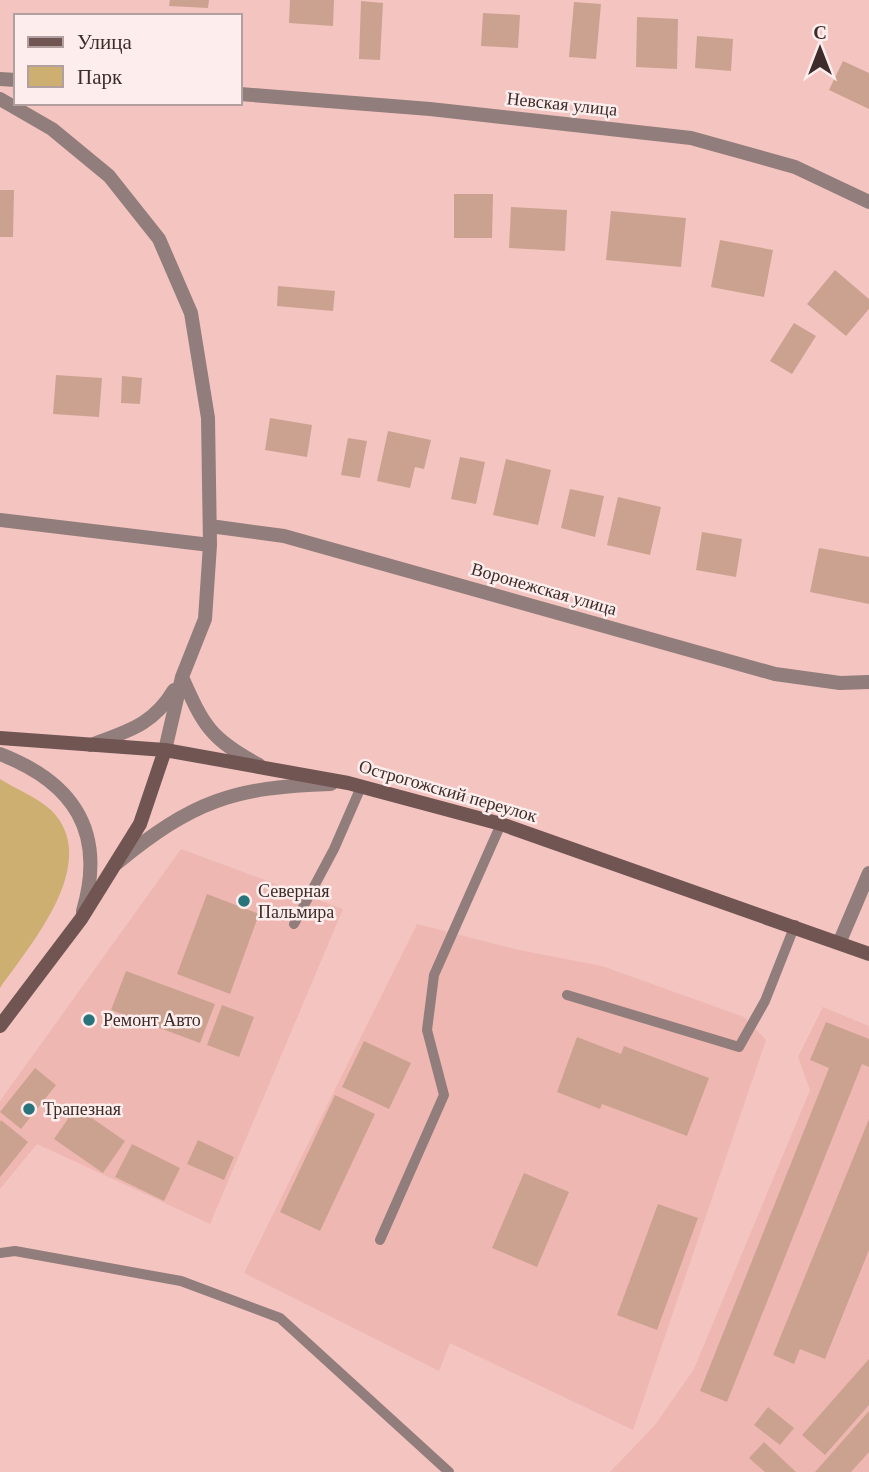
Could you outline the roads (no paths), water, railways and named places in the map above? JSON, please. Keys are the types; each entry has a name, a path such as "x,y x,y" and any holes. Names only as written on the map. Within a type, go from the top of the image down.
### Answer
{"main road":[{"name":"Острогожский переулок","path":"0,738 165,750 354,785 501,824 840,941 869,954"},
{"path":"0,1026 81,919 140,824 165,750"}],"street":[{"name":"Невская улица","path":"242,94 430,109 691,138 795,167 869,202"},
{"path":"0,99 52,129 108,176 159,239 191,313 208,418 211,545 205,619 182,677 165,750"},
{"path":"0,520 211,545"},
{"name":"Воронежская улица","path":"210,526 285,536 775,674 840,683 869,682"},
{"path":"91,745 134,730 161,712 182,677"},
{"path":"182,677 203,721 223,746 264,768"},
{"path":"0,754 46,778 74,803 91,844 91,885 81,919"},
{"path":"116,863 163,826 207,802 260,789 354,785"},
{"path":"840,941 869,873"}],"lane":[{"path":"294,924 334,849 354,785"},
{"path":"380,1240 444,1095 427,1030 434,975 501,824"},
{"path":"566,995 738,1047 765,1001 794,925"},
{"path":"0,1253 15,1251 181,1281 280,1318 449,1472"}],"place":[{"name":"Северная Пальмира","path":"244,901"},
{"name":"Ремонт Авто","path":"89,1020"},
{"name":"Трапезная","path":"29,1109"}]}
